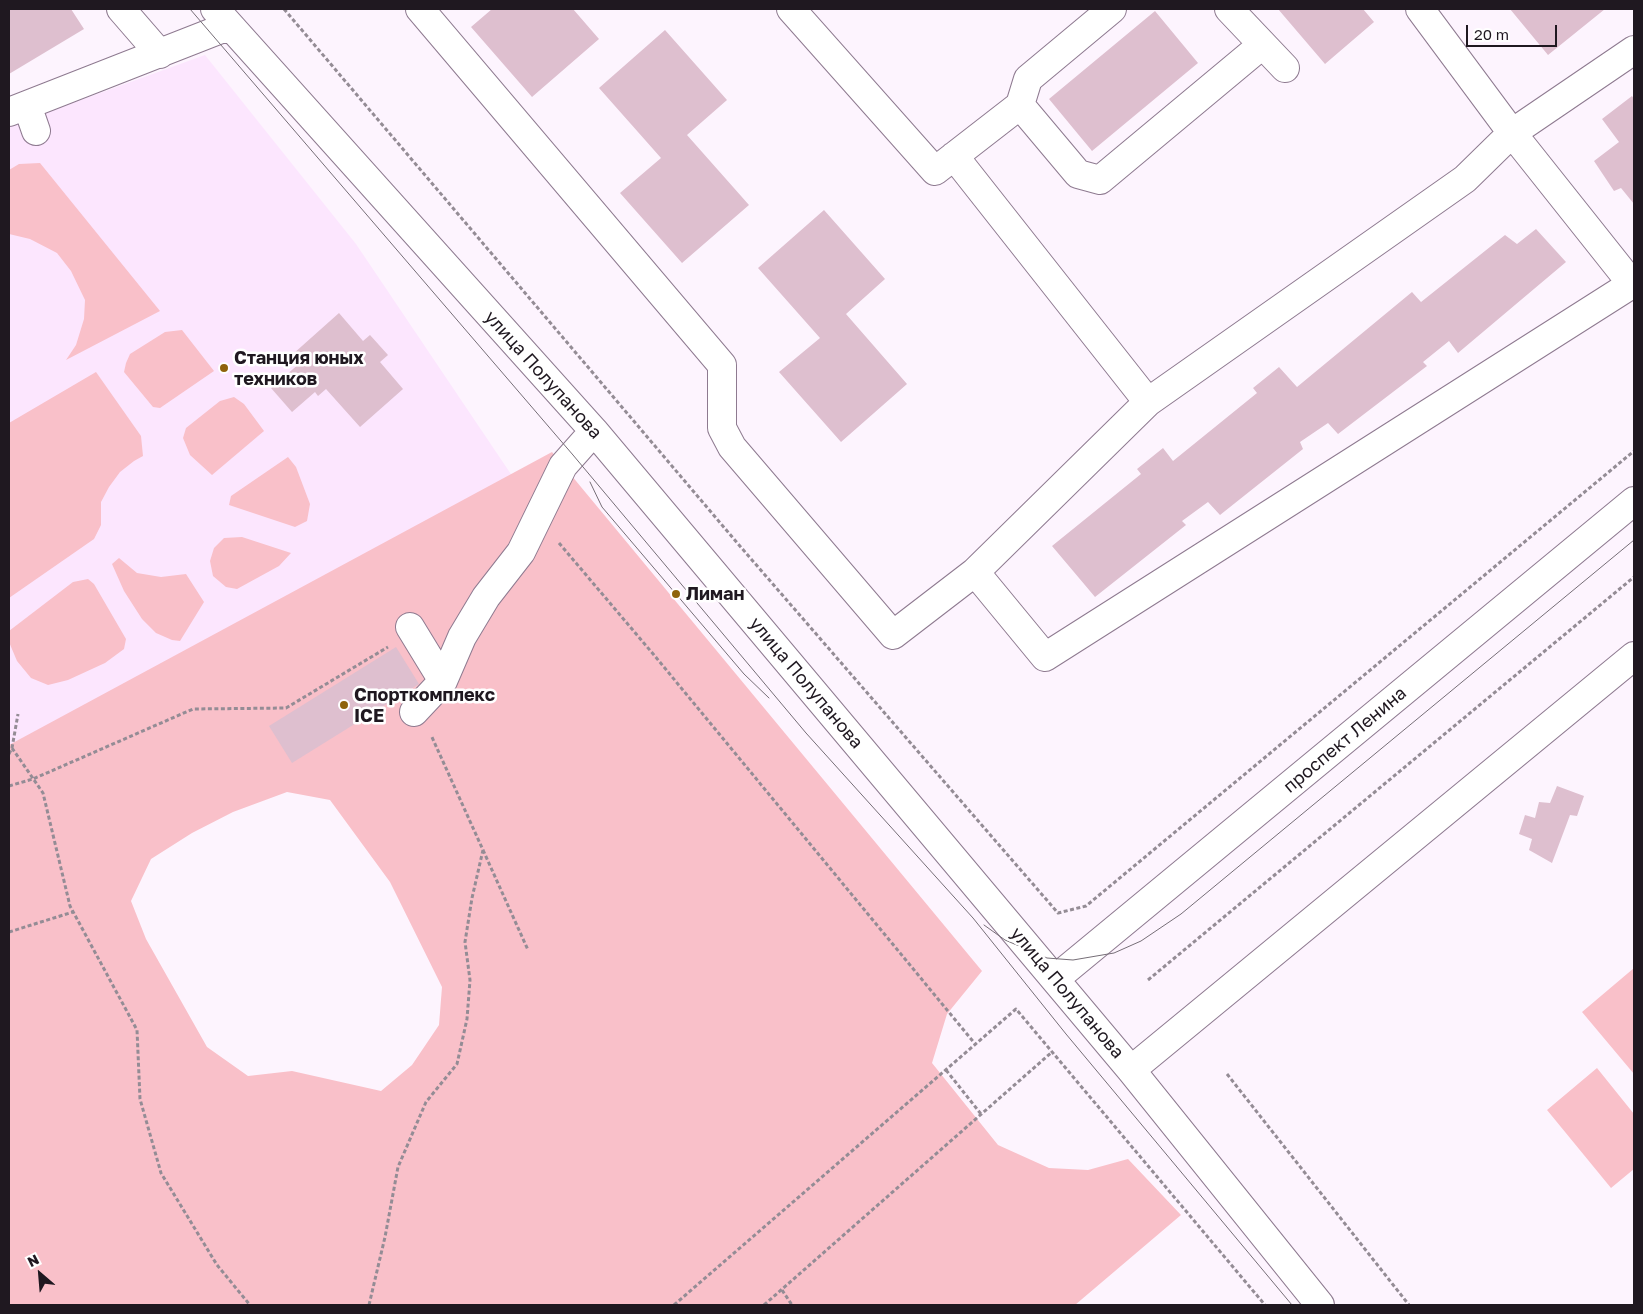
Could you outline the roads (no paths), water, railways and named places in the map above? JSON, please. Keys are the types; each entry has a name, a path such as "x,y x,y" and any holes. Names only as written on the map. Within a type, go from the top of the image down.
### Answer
{"street":[{"path":"121,9 160,54"},
{"name":"улица Полупанова","path":"215,9 594,431 1055,978 1320,1305"},
{"path":"420,9 722,365 722,428 732,447 893,635 975,572 1148,402 1465,179 1512,133 1634,50"},
{"path":"791,9 935,171 1020,105 1028,79 1112,9"},
{"path":"1229,9 1285,68"},
{"path":"975,572 1044,657 1631,278 1512,133 1420,9"},
{"path":"36,131 18,108 221,30 233,29"},
{"path":"1020,105 1078,174 1100,180 1262,45"},
{"path":"954,156 1148,402"},
{"path":"422,721 443,681 462,637 486,598 521,552 563,466 594,431"},
{"name":"проспект Ленина","path":"1055,978 1634,501"},
{"path":"412,629 443,681"},
{"path":"1131,1070 1634,656"}],"tram line":[{"path":"190,9 573,455 806,733 973,918 1066,1034 1292,1305"},
{"path":"590,482 602,507 744,674 769,698"},
{"path":"984,925 1005,940 1047,958 1073,960 1114,953 1141,941 1181,914 1634,540"}],"place":[{"name":"Станция юных техников","path":"224,368"},
{"name":"Лиман","path":"676,594"},
{"name":"Спорткомплекс ICE","path":"344,705"}]}
